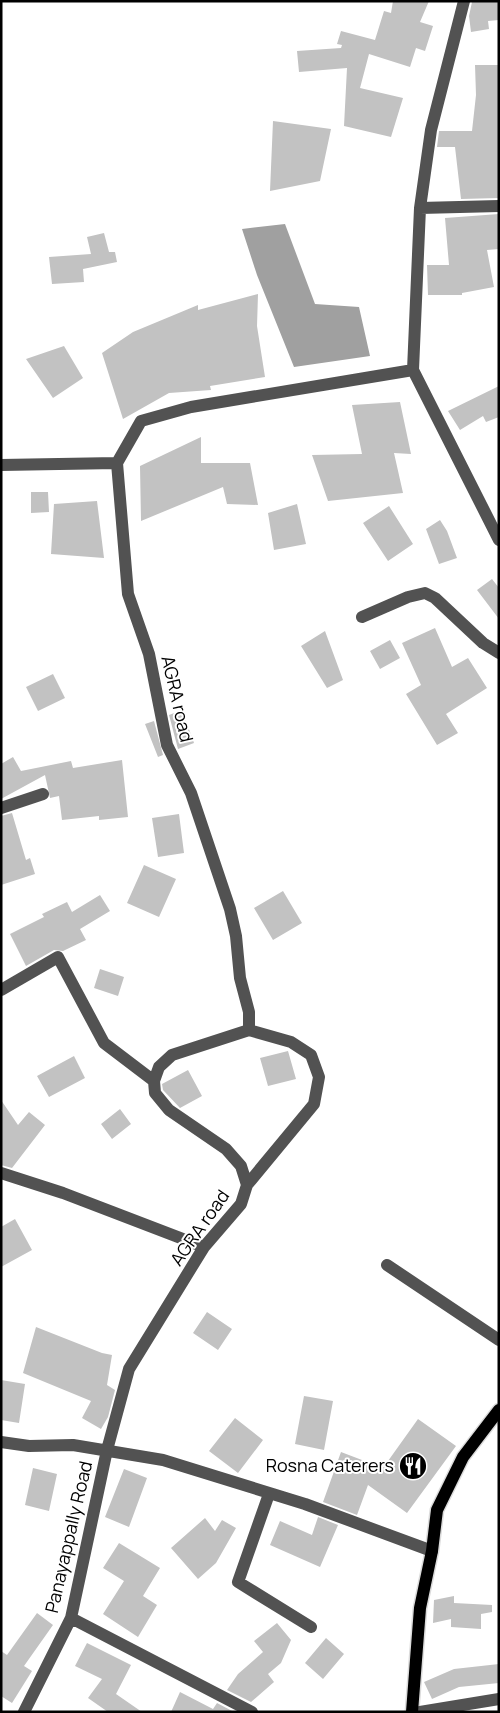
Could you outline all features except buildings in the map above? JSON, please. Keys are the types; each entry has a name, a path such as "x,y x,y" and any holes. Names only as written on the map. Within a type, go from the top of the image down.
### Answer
{"main road":[{"path":"412,1712 420,1608 432,1551 437,1510 463,1458 499,1410"}],"street":[{"path":"464,1 431,130 420,208 413,370 499,540"},
{"path":"420,208 499,206"},
{"path":"1,465 117,462 141,421 191,407 413,370"},
{"name":"AGRA road","path":"117,462 128,594 149,654 167,745 192,793 230,909 249,1012 249,1030"},
{"path":"362,617 415,594 430,594 483,643 499,653"},
{"path":"1,808 42,794"},
{"path":"1,990 58,957 104,1042 154,1081 159,1068 172,1055 249,1030 291,1042 312,1055 319,1077 314,1104 247,1185"},
{"name":"AGRA road","path":"107,1450 129,1369 204,1247 241,1204 247,1185 241,1166 226,1149 169,1110 155,1093 154,1081"},
{"path":"1,1173 63,1193 204,1247"},
{"path":"387,1265 499,1340"},
{"path":"1,1442 29,1446 73,1445 163,1460 305,1504 432,1551"},
{"name":"Panayappally Road","path":"24,1712 71,1618 107,1450"},
{"path":"269,1494 238,1582 311,1627"},
{"path":"71,1618 252,1712"},
{"path":"420,1712 499,1699"}],"shaded area":[{"path":"285,224 315,304 359,307 370,356 294,367 257,275 242,229"}],"place":[{"name":"Rosna Caterers","path":"413,1466"}]}
